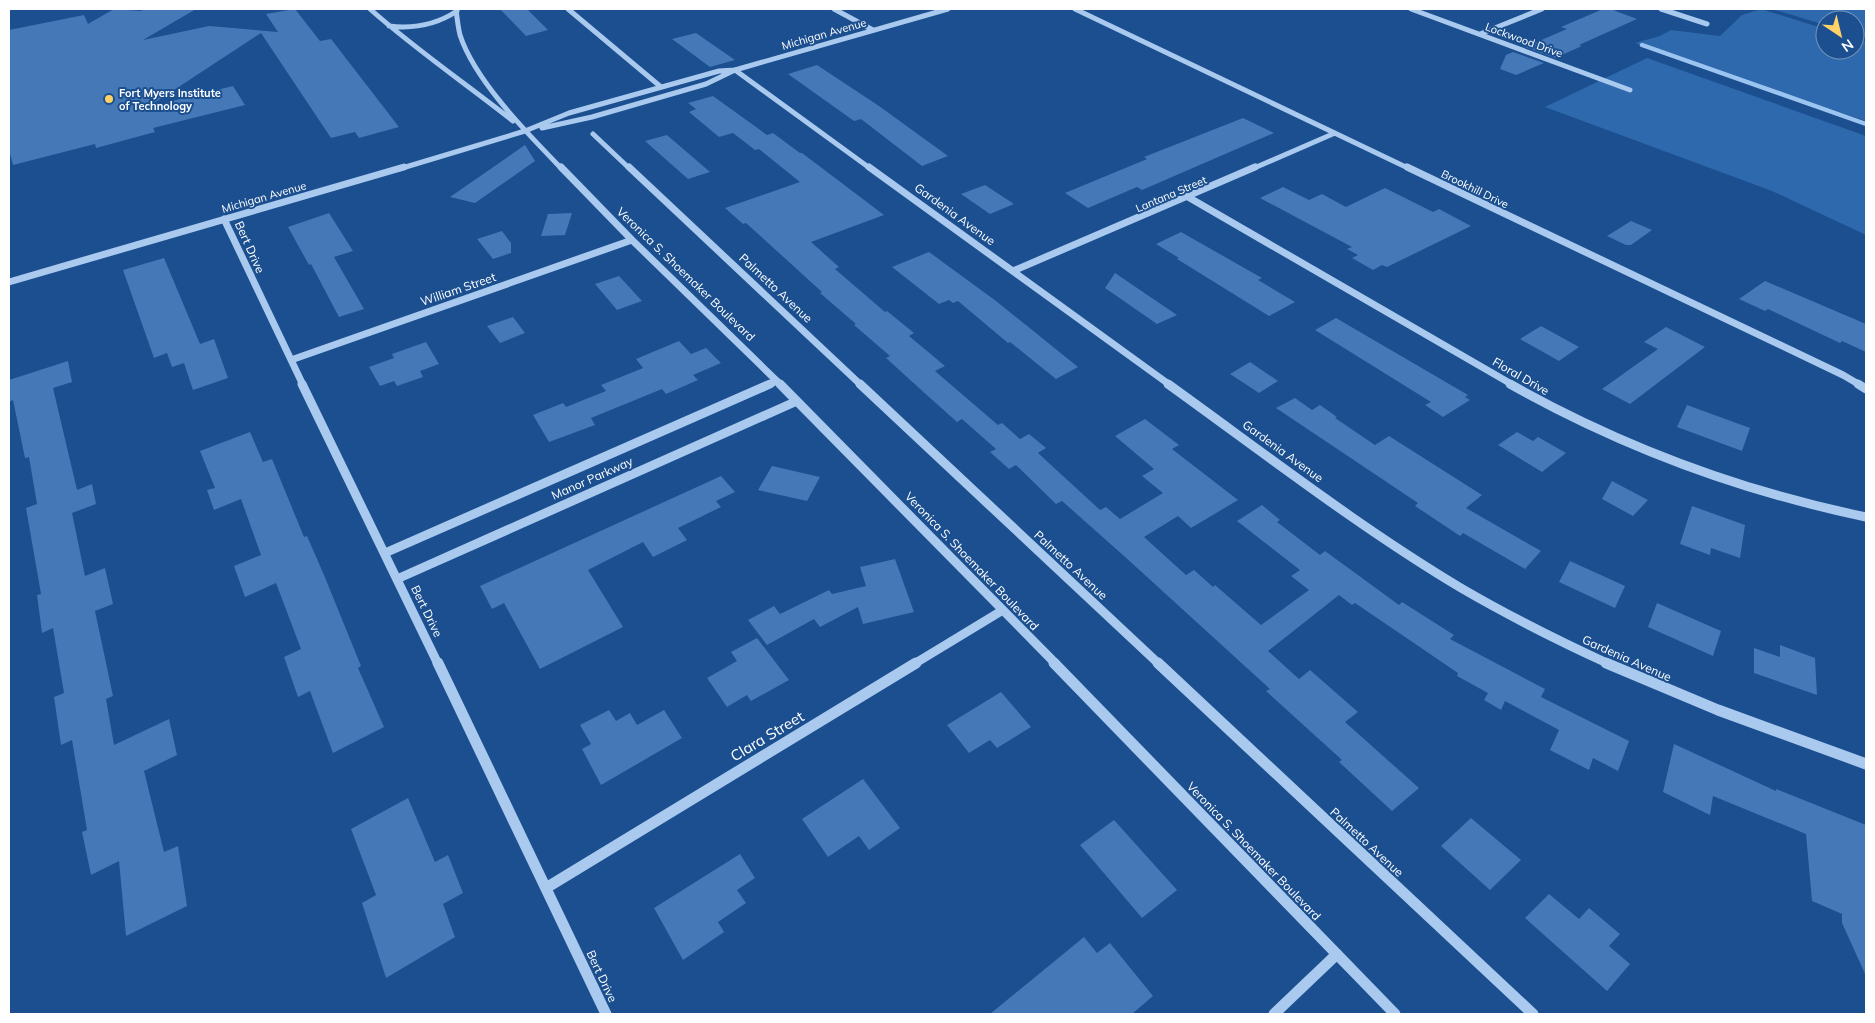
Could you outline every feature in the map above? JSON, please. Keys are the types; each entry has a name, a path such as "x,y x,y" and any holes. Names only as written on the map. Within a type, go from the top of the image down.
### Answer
{"street":[{"name":"Veronica S. Shoemaker Boulevard","path":"370,9 407,42 456,76 524,131 632,240 797,401 1003,610 1395,1014"},
{"path":"568,9 661,87"},
{"path":"834,9 873,30"},
{"name":"Michigan Avenue","path":"9,282 524,131 569,113 719,71 735,70 948,9"},
{"name":"Brookhill Drive","path":"1076,9 1842,375 1866,389"},
{"name":"Lockwood Drive","path":"1411,9 1630,90"},
{"path":"1480,34 1542,9"},
{"path":"1661,9 1707,24"},
{"name":"Veronica S. Shoemaker Boulevard","path":"456,10 460,35 476,69 524,131"},
{"path":"389,26 403,28 431,24 448,18 456,10"},
{"name":"Michigan Avenue","path":"524,131 582,120 725,78 735,70"},
{"name":"Gardenia Avenue","path":"735,70 1328,499 1398,548 1479,598 1571,647 1673,693 1802,743 1866,764"},
{"name":"Lantana Street","path":"1013,271 1335,133"},
{"name":"Palmetto Avenue","path":"593,134 1533,1014"},
{"name":"Floral Drive","path":"1188,197 1527,393 1619,439 1674,463 1765,493 1827,510 1866,517"},
{"name":"Bert Drive","path":"224,219 250,277 385,553 606,1014"},
{"name":"William Street","path":"291,360 632,240"},
{"name":"Manor Parkway","path":"385,553 777,381"},
{"name":"Manor Parkway","path":"397,579 797,401"},
{"name":"Clara Street","path":"546,888 1003,610"},
{"path":"1274,1014 1337,954"}],"shaded area":[{"path":"1761,9 1815,26 1815,60 1865,60 1866,42 1866,121 1635,43 1660,36 1671,30 1720,36 1742,15"},
{"path":"1772,9 1866,9 1866,38 1865,10 1815,10 1815,22"},
{"path":"1647,58 1866,136 1866,235 1772,191 1545,107"}],"building":[{"path":"114,9 141,11 144,9 196,9 143,40 209,26 278,32 266,14 295,9 320,41 331,39 399,127 359,138 355,132 331,138 261,33 148,107 233,86 245,105 153,128 155,132 96,148 95,144 13,165 9,149 9,30 84,15 88,24"},
{"path":"500,9 527,9 548,30 526,36"},
{"path":"1603,9 1613,10 1637,19 1555,58 1525,47 1567,29 1561,27"},
{"path":"696,33 735,60 710,67 672,39"},
{"path":"1513,52 1544,63 1516,75 1500,69 1506,55"},
{"path":"817,65 879,106 948,156 922,166 861,119 854,121 788,74"},
{"path":"713,96 767,135 773,133 802,153 884,215 811,242 839,267 835,269 885,312 887,311 914,333 909,336 945,366 935,371 998,425 1002,423 1020,439 1029,434 1046,448 1038,453 1100,510 1106,507 1120,519 1163,493 1142,476 1154,469 1115,436 1145,419 1179,445 1172,449 1238,500 1191,528 1178,516 1144,537 1186,575 1194,570 1213,587 1215,585 1261,625 1309,590 1291,576 1300,570 1237,521 1262,505 1280,520 1277,522 1320,555 1325,551 1399,605 1402,602 1454,635 1450,639 1545,689 1541,697 1629,741 1618,771 1593,758 1589,770 1550,750 1559,730 1505,701 1501,710 1484,700 1488,693 1457,676 1458,673 1355,603 1352,605 1339,595 1268,651 1299,679 1310,670 1358,712 1345,722 1419,788 1392,811 1339,762 1342,760 1266,691 1270,689 1124,556 1062,501 1056,504 1016,465 1009,469 990,452 996,449 962,419 957,422 886,358 890,356 820,293 822,292 746,223 743,224 725,208 800,182 759,149 755,150 733,133 719,137 689,112 696,109 688,103"},
{"path":"1243,118 1274,133 1142,190 1137,187 1088,208 1065,193 1147,159 1144,157"},
{"path":"667,135 710,172 688,179 645,141"},
{"path":"525,145 535,161 475,203 450,197"},
{"path":"985,185 1014,204 990,214 961,194"},
{"path":"1283,187 1309,200 1322,194 1346,207 1385,188 1433,212 1439,209 1471,226 1387,267 1382,265 1373,270 1352,258 1358,255 1347,249 1352,247 1260,198"},
{"path":"329,213 353,251 334,257 364,309 339,317 311,264 309,265 288,227"},
{"path":"572,213 565,235 541,236 548,214"},
{"path":"1631,221 1652,230 1631,245 1626,245 1607,236"},
{"path":"502,231 511,243 511,253 493,259 477,239"},
{"path":"1181,232 1262,278 1258,280 1295,302 1269,316 1156,244"},
{"path":"929,252 996,301 1078,367 1056,379 1010,342 1008,343 958,301 953,303 949,300 939,304 892,267"},
{"path":"164,258 200,344 214,339 228,378 193,390 184,363 172,367 167,353 154,358 123,270"},
{"path":"1115,273 1177,315 1157,324 1105,288"},
{"path":"619,276 642,301 617,310 595,284"},
{"path":"1765,281 1866,324 1866,352 1842,341 1840,343 1768,309 1765,311 1739,299"},
{"path":"513,317 525,333 500,343 487,326"},
{"path":"1336,318 1468,395 1465,397 1470,400 1443,417 1425,405 1431,402 1315,330"},
{"path":"1541,326 1579,347 1559,361 1520,339"},
{"path":"1666,327 1705,347 1630,404 1602,389 1658,349 1644,342"},
{"path":"679,341 691,354 706,348 721,363 693,375 698,380 666,394 662,389 591,418 595,425 549,442 533,415 563,403 566,407 606,391 601,385 643,368 636,359"},
{"path":"426,342 439,364 420,371 423,377 397,386 394,381 380,386 369,367 394,358 392,354"},
{"path":"68,361 72,382 53,388 77,490 92,484 96,504 72,513 85,576 105,568 113,604 95,611 113,696 106,699 114,745 169,719 177,755 144,771 164,852 178,846 187,906 126,936 119,861 91,875 82,832 87,830 72,740 61,745 54,697 64,693 53,628 42,633 37,595 41,594 26,508 37,504 29,457 25,458 13,400 9,402 9,380"},
{"path":"1250,362 1278,381 1259,393 1230,374"},
{"path":"1295,398 1312,410 1320,405 1337,417 1335,418 1375,445 1389,436 1482,495 1466,508 1541,551 1525,569 1463,533 1460,536 1415,506 1418,503 1276,408"},
{"path":"1687,405 1750,428 1742,451 1677,427"},
{"path":"250,432 263,462 272,459 304,537 307,536 361,666 358,668 384,727 333,753 310,691 298,697 284,657 301,649 276,583 245,597 234,566 261,555 241,499 214,510 207,490 215,488 200,451"},
{"path":"1517,432 1533,441 1538,437 1566,453 1542,472 1498,445"},
{"path":"772,466 820,477 807,501 758,490"},
{"path":"721,476 735,492 716,501 721,507 678,528 687,540 653,557 643,542 588,570 623,627 540,669 504,603 492,609 480,586"},
{"path":"1612,481 1648,500 1633,516 1602,499"},
{"path":"1692,506 1745,525 1740,558 1711,548 1710,555 1680,544"},
{"path":"895,559 914,612 863,624 858,607 820,627 814,619 767,645 748,620 774,606 780,614 829,590 832,594 866,586 860,567"},
{"path":"1570,561 1625,586 1615,608 1559,582"},
{"path":"1657,603 1721,631 1713,656 1648,627"},
{"path":"757,638 789,680 751,701 747,695 727,707 707,678 737,661 731,652"},
{"path":"1780,645 1815,658 1817,695 1754,673 1754,648 1780,657"},
{"path":"1001,692 1031,727 997,748 990,740 969,753 947,725"},
{"path":"609,710 616,721 630,713 637,725 664,710 682,738 601,785 582,749 591,744 580,725"},
{"path":"1674,744 1776,791 1776,789 1866,825 1866,976 1842,923 1842,914 1812,901 1806,834 1713,796 1710,815 1663,792"},
{"path":"863,779 900,828 869,850 859,836 828,857 802,819"},
{"path":"408,798 435,862 448,855 463,893 443,904 455,937 386,978 362,903 376,895 351,829"},
{"path":"1471,818 1521,860 1490,890 1441,846"},
{"path":"1114,820 1177,890 1142,918 1080,845"},
{"path":"740,854 755,878 737,890 746,903 718,922 724,932 683,960 654,908"},
{"path":"1549,894 1579,919 1589,908 1620,934 1609,946 1630,964 1607,991 1525,918"},
{"path":"1084,937 1097,953 1110,943 1153,996 1132,1014 990,1014"}],"waterway":[{"path":"1642,45 1866,124"}],"place":[{"name":"Fort Myers Institute of Technology","path":"109,99"}]}
